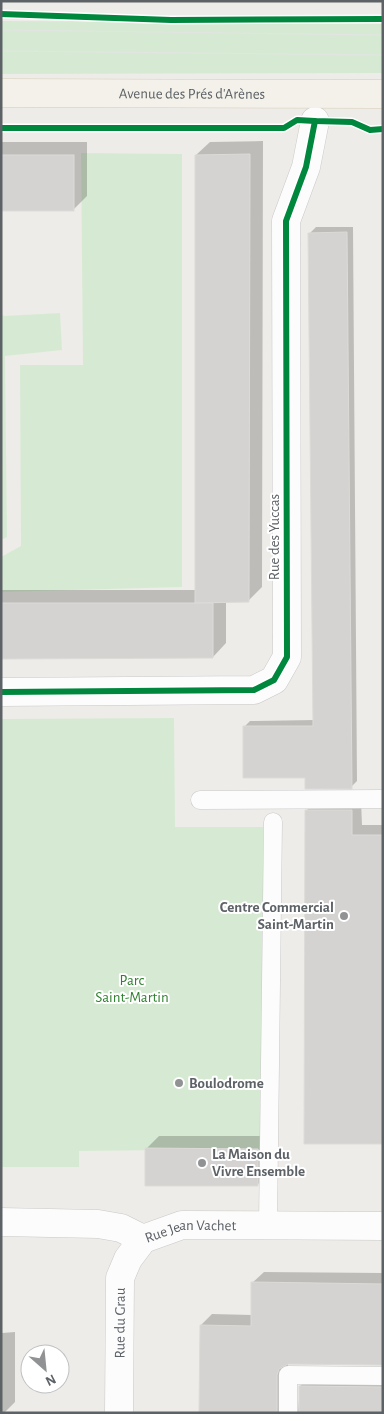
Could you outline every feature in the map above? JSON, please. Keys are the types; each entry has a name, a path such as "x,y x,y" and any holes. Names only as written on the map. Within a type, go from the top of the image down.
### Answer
{"main road":[{"name":"Avenue des Prés d'Arènes","path":"1,93 383,94"}],"street":[{"name":"Rue des Yuccas","path":"1,692 254,690 274,680 287,657 286,221 306,167 314,121"},
{"name":"Rue Jean Vachet","path":"1,1222 98,1224 121,1228 143,1239 182,1225 383,1226"},
{"name":"Rue du Grau","path":"119,1413 120,1278 128,1259 143,1239"}],"lane":[{"path":"200,800 383,799"},
{"path":"268,1225 272,822"},
{"path":"288,1413 288,1375 383,1376"}],"green space":[{"path":"1,21 383,22 383,73 1,74"},
{"path":"81,153 182,154 182,587 1,592 1,557 21,546 20,365 83,365"},
{"path":"60,313 62,350 5,356 7,537 1,540 1,314 4,316"},
{"name":"Parc Saint-Martin","path":"174,718 175,827 263,827 264,1149 79,1151 79,1167 1,1167 1,719"}],"building":[{"path":"250,154 249,602 195,603 195,155"},
{"path":"1,155 74,155 74,211 1,211"},
{"path":"347,232 352,789 305,789 305,778 243,778 243,726 313,726 308,233"},
{"path":"1,603 213,603 213,658 1,659"},
{"name":"Centre Commercial Saint-Martin","path":"305,810 352,810 352,835 383,835 383,1144 304,1144"},
{"name":"La Maison du Vivre Ensemble","path":"145,1148 258,1149 258,1186 145,1186"},
{"path":"251,1282 383,1284 383,1365 288,1364 279,1369 277,1375 277,1413 199,1413 200,1325 251,1326"},
{"path":"299,1386 383,1387 383,1413 299,1413"}],"tram line":[{"path":"1,30 383,35"},
{"path":"1,51 383,55"}],"cycle path":[{"path":"1,14 171,20 383,19"},
{"path":"1,128 284,128 297,120 352,122 370,130 383,129"},
{"path":"1,692 254,690 274,680 287,657 286,221 306,167 315,121"}],"place":[{"name":"Centre Commercial Saint-Martin","path":"344,916"},
{"name":"Boulodrome","path":"179,1083"},
{"name":"La Maison du Vivre Ensemble","path":"202,1163"}]}
